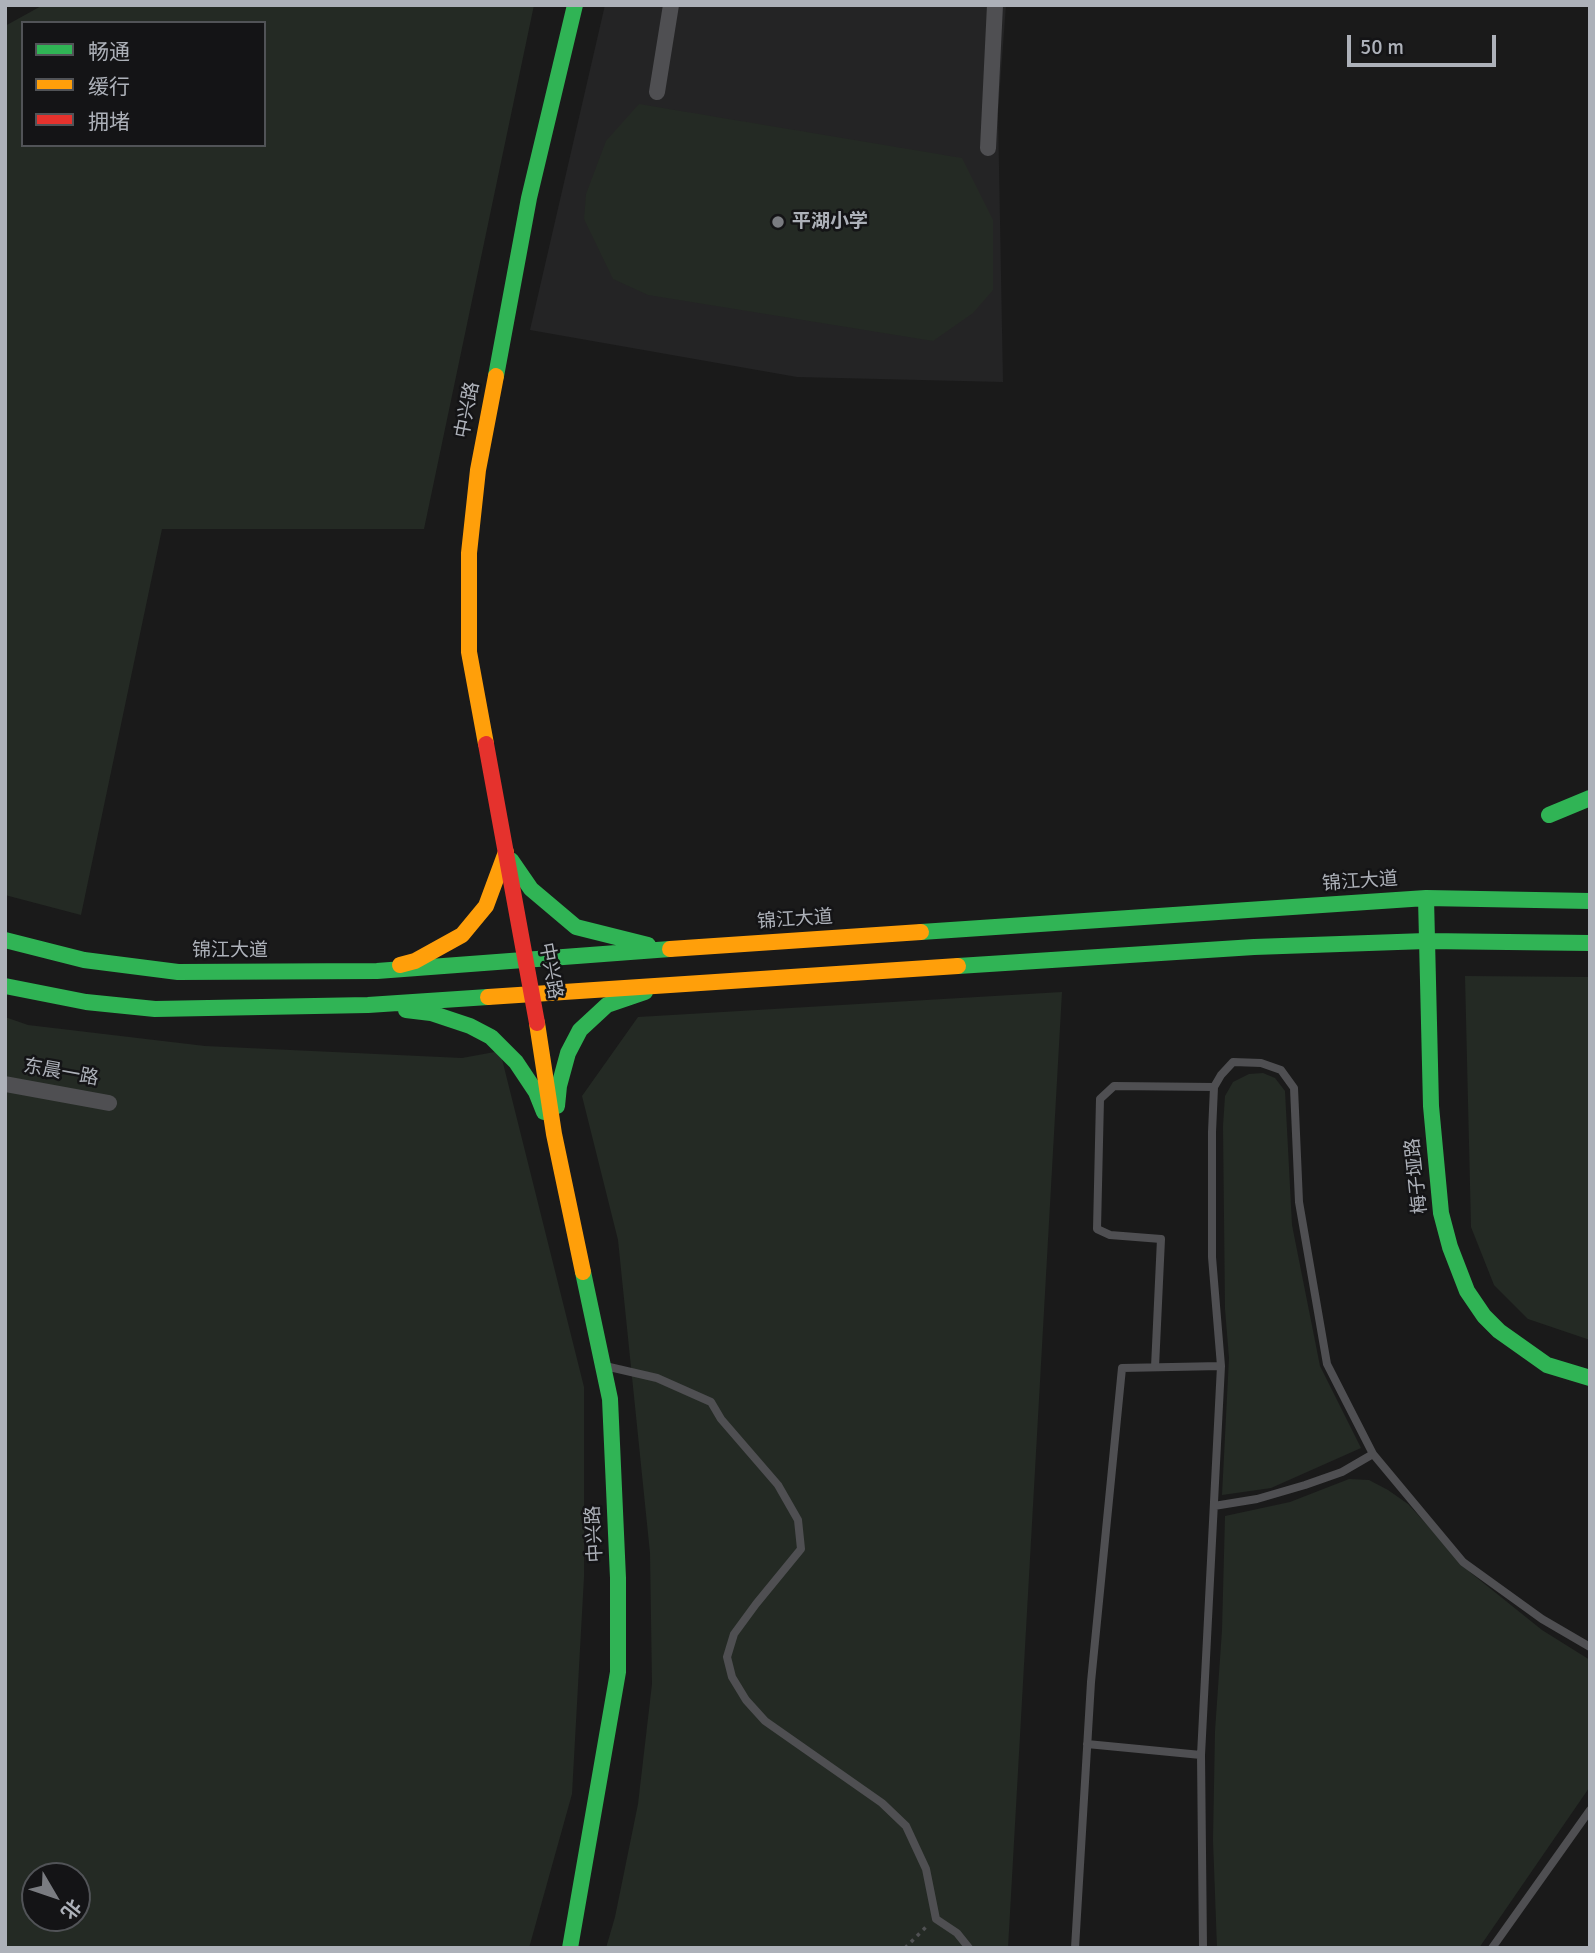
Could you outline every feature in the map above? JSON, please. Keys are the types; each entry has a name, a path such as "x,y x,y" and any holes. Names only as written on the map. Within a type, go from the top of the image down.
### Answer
{"main road":[{"name":"中兴路","path":"570,1948 618,1672 618,1578 610,1399 554,1134 533,994 469,652 469,554 478,470 527,211 575,5"},
{"path":"1549,815 1590,798"},
{"path":"506,852 531,889 576,927 611,938 668,949"},
{"path":"376,971 415,961 462,935 486,906 506,852"},
{"name":"锦江大道","path":"5,940 84,960 178,972 376,971 1426,898 1590,901"},
{"name":"梅子垭路","path":"1426,898 1432,1105 1441,1213 1450,1247 1467,1291 1484,1316 1499,1331 1547,1365 1590,1378"},
{"path":"5,986 86,1002 155,1009 369,1005 1254,947 1426,941 1590,943"},
{"path":"554,1134 559,1086 568,1052 580,1030 607,1005 666,985"},
{"path":"369,1005 431,1013 470,1026 491,1037 516,1062 536,1092 554,1134"}],"street":[{"path":"657,92 671,5"},
{"path":"988,148 995,5"},
{"name":"东晨一路","path":"5,1084 109,1103"}],"lane":[{"path":"1203,1948 1201,1755 1221,1366 1212,1257 1214,1087 1220,1075 1233,1062 1261,1063 1281,1070 1294,1088 1298,1202 1327,1364 1373,1454 1463,1562 1542,1619 1590,1647"},
{"path":"1155,1367 1161,1240 1110,1235 1097,1229 1100,1099 1114,1086 1214,1087"},
{"path":"603,1366 657,1378 710,1402 721,1419 778,1485 798,1520 801,1549 734,1634 727,1657 732,1677 746,1700 765,1721 882,1803 906,1826 926,1869 936,1919 957,1933 969,1948"},
{"path":"1074,1948 1091,1682 1122,1368 1221,1366"},
{"path":"1214,1506 1257,1499 1305,1485 1342,1472 1373,1454"},
{"path":"1087,1744 1201,1755"},
{"path":"1492,1948 1590,1810"}],"path":[{"path":"905,1948 936,1919"}],"shaded area":[{"path":"43,5 534,5 424,529 162,529 81,915 5,895 5,26"},
{"name":"平湖小学","path":"605,5 1006,5 998,113 1003,382 797,377 530,330"},
{"path":"639,104 962,158 993,220 993,290 973,313 933,341 648,295 613,279 584,219 586,194 606,141"},
{"path":"1465,976 1590,977 1590,1340 1528,1319 1494,1285 1471,1227"},
{"path":"1062,992 1008,1948 606,1948 638,1804 652,1684 650,1553 618,1240 582,1096 638,1017"},
{"path":"5,1017 28,1025 205,1046 462,1058 500,1051 584,1387 584,1577 572,1794 529,1948 5,1948"},
{"path":"1263,1073 1275,1078 1285,1091 1292,1225 1320,1366 1361,1448 1271,1488 1222,1495 1229,1358 1225,1309 1225,1096 1233,1082 1249,1074"},
{"path":"1349,1479 1369,1480 1408,1504 1471,1573 1542,1630 1590,1660 1589,1788 1479,1948 1217,1948 1213,1840 1215,1731 1222,1630 1225,1516 1290,1502"}],"traffic: fast":[{"path":"496,376 529,198 575,5"},
{"path":"1549,815 1590,798"},
{"path":"511,860 531,889 576,927 648,945"},
{"path":"1426,898 1431,1106 1441,1213 1450,1247 1467,1291 1484,1316 1499,1331 1547,1365 1590,1378"},
{"path":"921,932 1426,898 1590,901"},
{"path":"5,940 84,960 178,972 377,971 670,949"},
{"path":"958,966 1254,947 1426,941 1590,943"},
{"path":"5,986 86,1002 155,1009 368,1005 488,997"},
{"path":"557,1106 559,1086 568,1053 580,1030 607,1005 645,992"},
{"path":"406,1010 431,1013 470,1026 491,1037 516,1062 536,1092 544,1112"},
{"path":"570,1948 618,1672 618,1578 610,1399 583,1272"}],"traffic: slow":[{"path":"486,744 469,652 469,553 478,470 496,376"},
{"path":"400,965 415,961 462,935 486,906 506,852"},
{"path":"670,949 921,932"},
{"path":"488,997 958,966"},
{"path":"537,1023 554,1134 583,1272"}],"traffic: jam":[{"path":"486,744 537,1023"}],"place":[{"name":"平湖小学","path":"778,222"}]}
